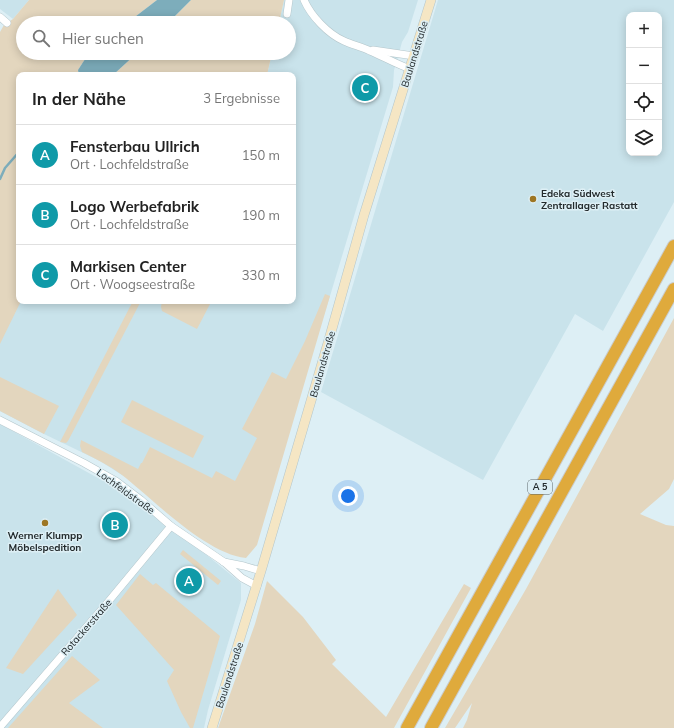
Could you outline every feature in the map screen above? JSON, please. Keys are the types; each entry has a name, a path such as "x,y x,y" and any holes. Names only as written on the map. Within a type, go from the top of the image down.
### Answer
{"highway":[{"name":"A 5","path":"407,728 674,246"},
{"name":"A 5","path":"431,728 674,288"}],"street":[{"path":"287,14 289,0"},
{"path":"304,0 314,16 324,27 343,40 410,69"},
{"name":"Baulandstraße","path":"212,728 257,586 364,215 431,0"},
{"path":"0,17 7,23"},
{"path":"369,50 414,56"},
{"name":"Lochfeldstraße","path":"0,420 101,472 141,500 171,526 224,562 242,578 257,586"},
{"name":"Rotackerstraße","path":"0,727 108,602 171,526"},
{"name":"Lochfeldstraße","path":"224,562 261,571"},
{"path":"0,714 7,719"}],"shaded area":[{"path":"0,0 29,0 13,19 0,9"},
{"path":"29,0 157,0 136,16 16,16 16,60 84,60 78,70 78,72 16,72 16,304 20,304 0,344 0,32 4,25 13,19"},
{"path":"191,0 284,0 281,16 175,16"},
{"path":"284,0 418,0 408,32 402,42 394,70 393,87 314,346 222,524 122,475 100,461 0,411 0,315 16,303 296,304 296,72 268,72 270,60 296,60 296,16 281,16"},
{"path":"438,0 674,0 674,202 603,331 575,314 483,480 321,392"},
{"path":"129,60 270,60 268,72 116,72"},
{"path":"325,294 330,296 257,545 246,558 230,554 214,547 198,537 122,475 82,452 80,446 81,440 138,469 150,447 212,478 216,471 235,481 257,438 242,429 272,372 286,379 305,341"},
{"path":"131,304 139,304 68,441 66,443 60,442"},
{"path":"162,304 210,304 197,329 162,311"},
{"path":"674,318 674,479 669,489 640,514 666,525 674,526 674,728 463,728 472,703 455,728 445,728 526,589"},
{"path":"0,377 59,406 44,434 0,411"},
{"path":"132,400 204,436 193,458 121,422"},
{"path":"0,424 116,488 171,526 241,583 241,600 204,728 0,728"},
{"path":"183,550 221,581 218,585 180,554"},
{"path":"140,574 153,585 156,583 220,636 193,728 190,728 181,712 167,681 174,670 116,605"},
{"path":"267,581 303,617 336,660 332,664 386,717 464,584 471,588 394,728 218,728 255,624"},
{"path":"58,589 77,615 23,674 6,668"},
{"path":"72,656 100,680 69,703 103,728 8,728"}],"water":[{"path":"157,0 191,0 175,16 136,16"},
{"path":"84,60 129,60 116,72 78,72 78,70"}],"waterway":[{"path":"0,179 5,168 16,155"}],"place":[{"name":"Markisen Center","path":"365,88"},
{"name":"Edeka Südwest Zentrallager Rastatt","path":"533,199"},
{"name":"Werner Klumpp Möbelspedition","path":"45,523"},
{"name":"Logo Werbefabrik","path":"115,525"},
{"name":"Fensterbau Ullrich","path":"189,581"}]}
